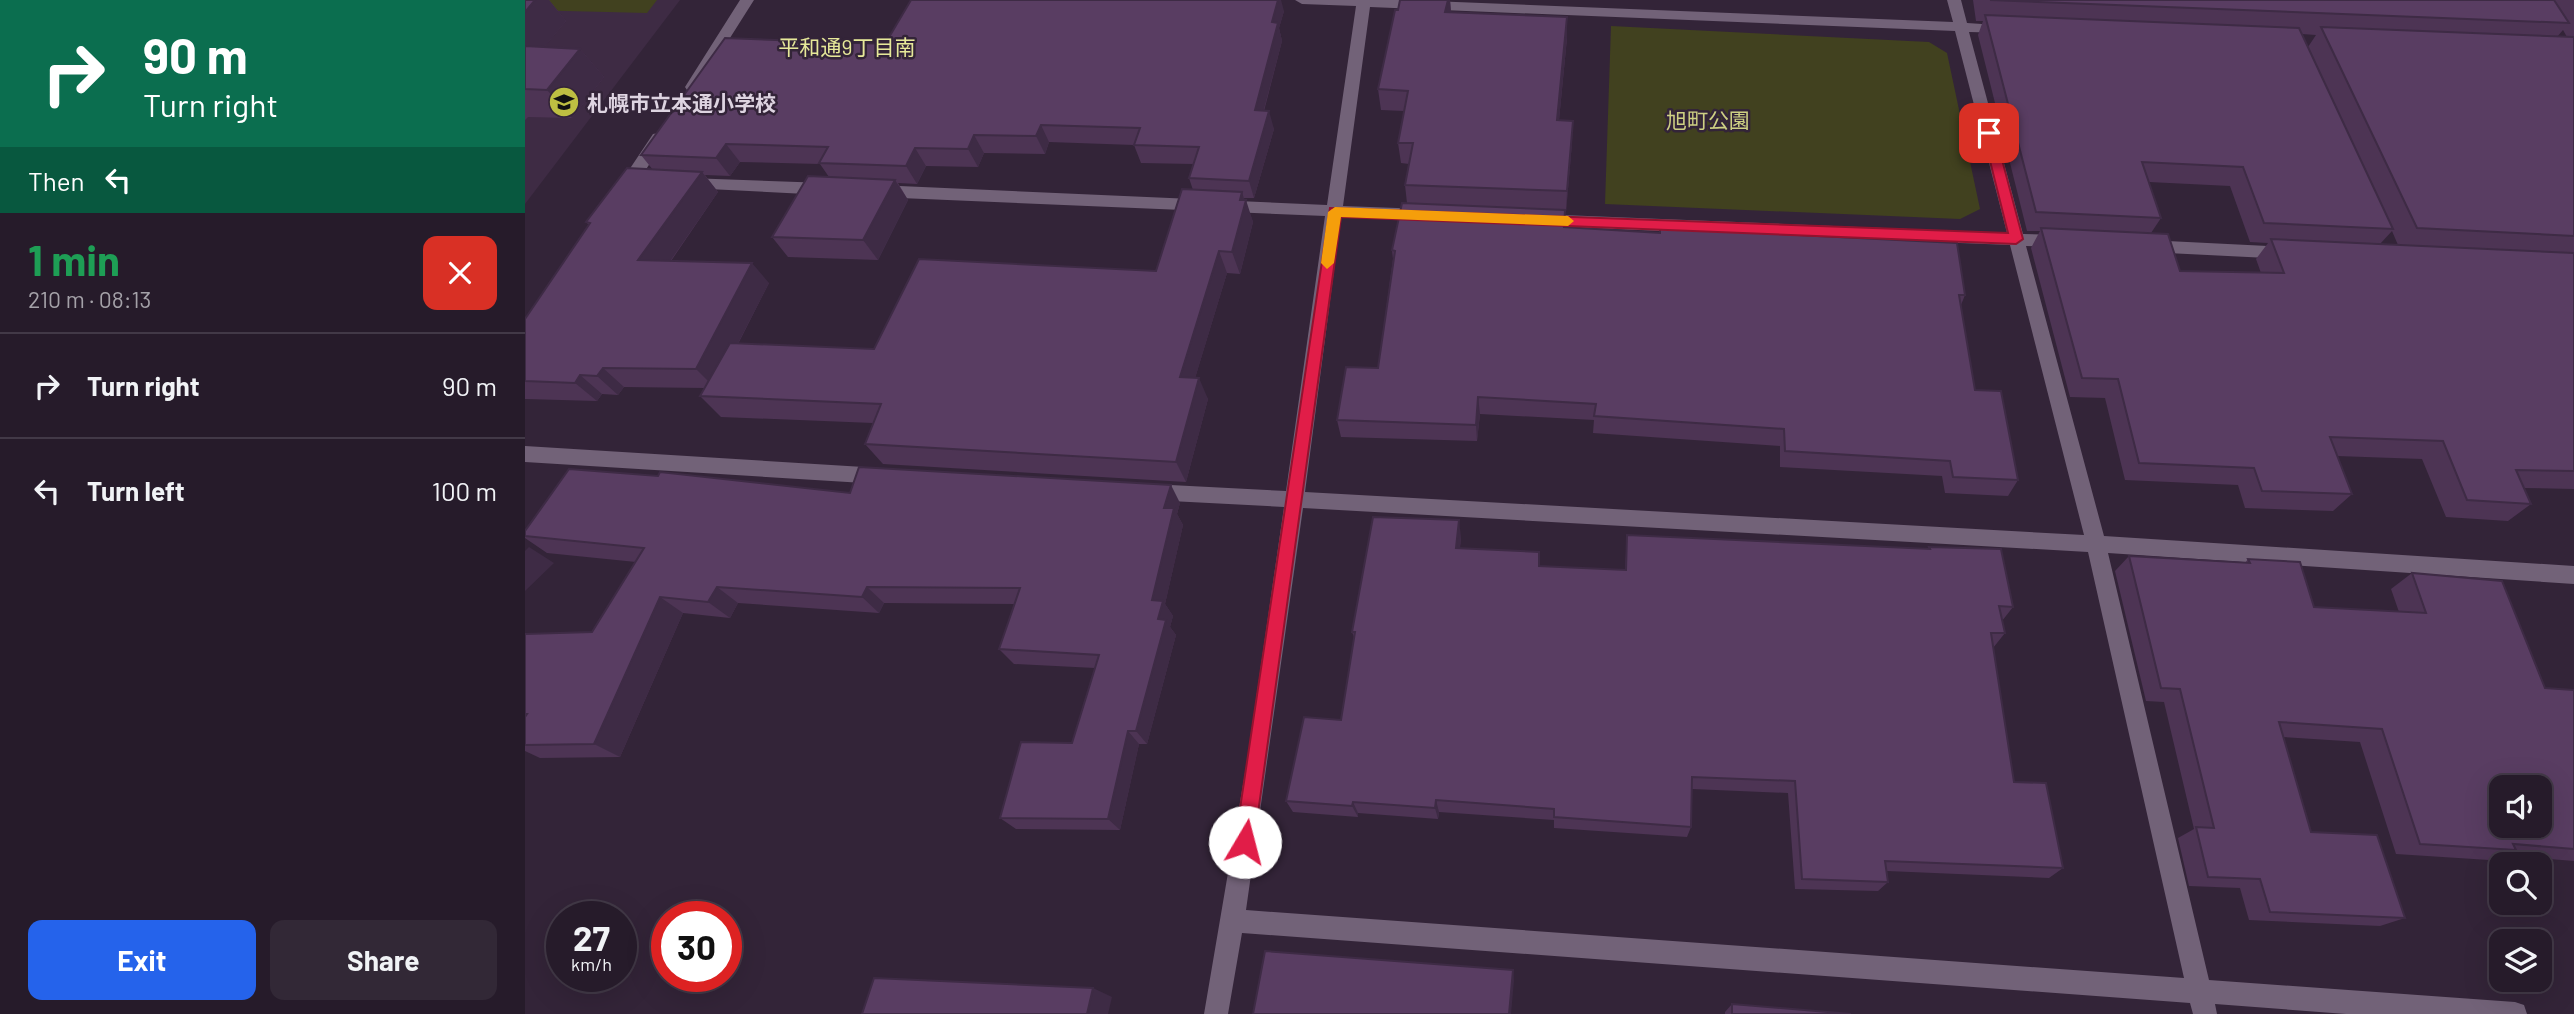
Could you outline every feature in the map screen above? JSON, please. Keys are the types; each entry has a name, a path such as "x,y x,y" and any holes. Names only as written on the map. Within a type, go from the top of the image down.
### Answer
{"street":[{"path":"682,102 747,0"},
{"path":"1302,0 2017,29"},
{"path":"1954,0 2096,544 2202,1003"},
{"path":"1216,1014 1233,921 1364,1"},
{"path":"616,202 638,181 668,124"},
{"path":"673,182 838,190"},
{"path":"866,191 1446,216"},
{"path":"1515,219 2072,242"},
{"path":"2128,245 2309,254"},
{"path":"525,454 896,477"},
{"path":"1130,491 2096,544 2574,575"},
{"path":"1233,921 2202,1003 2515,1014"}],"shaded area":[{"name":"札幌市立本通小学校","path":"525,0 680,0 525,204"}],"green space":[{"path":"525,0 657,0 647,13 525,10"},
{"name":"旭町公園","path":"1611,26 1929,42 1947,53 1980,209 1960,219 1605,204"}],"building":[{"path":"525,0 535,0 525,12"},
{"path":"911,0 1278,0 1272,22 1278,23 1255,110 1269,111 1249,181 1189,178 1199,147 1134,145 1140,128 1041,125 1036,136 974,135 968,149 915,148 906,166 819,163 828,147 726,144 716,158 641,155 725,38 885,44"},
{"path":"1400,0 1448,0 1445,12 1567,17 1557,120 1573,121 1567,191 1405,185 1413,143 1398,143 1408,91 1378,89 1395,10 1398,10"},
{"path":"1990,0 2554,0 2569,23"},
{"path":"1985,15 2299,28 2393,229 2264,223 2243,167 2142,162 2161,218 2036,212"},
{"path":"2321,27 2574,37 2574,236 2417,228"},
{"path":"525,46 580,49 547,90 525,89"},
{"path":"627,168 702,172 638,260 752,263 696,369 603,368 597,376 580,375 575,383 525,381 525,319 590,223 586,222"},
{"path":"808,176 895,180 863,240 772,237"},
{"path":"1182,189 1242,192 1240,200 1246,200 1232,252 1219,251 1180,377 1199,378 1176,462 865,444 881,404 700,396 730,343 874,349 919,259 1156,271"},
{"path":"1402,203 1565,210 1564,227 1660,233 1660,228 1957,243 1965,295 1959,295 1975,390 2001,391 2018,480 1953,477 1950,461 1785,451 1784,429 1594,416 1596,404 1478,397 1476,425 1337,420 1346,367 1378,368 1395,251 1392,250"},
{"path":"2041,228 2168,234 2180,271 2284,273 2271,239 2574,253 2574,471 2516,470 2531,504 2467,500 2443,441 2330,437 2352,494 2262,491 2254,468 2139,463 2118,379 2082,378"},
{"path":"859,467 1171,485 1164,508 1174,508 1152,600 1163,601 1158,619 1166,620 1136,731 1128,731 1108,819 1000,818 1021,742 1072,743 1099,655 999,649 1020,588 867,587 862,597 717,587 708,602 660,597 594,744 525,745 525,634 592,632 644,548 525,536 525,531 569,469 658,476 660,472 850,493"},
{"path":"1373,517 1459,520 1456,548 1539,552 1539,566 1626,570 1627,535 1930,549 1929,547 2001,549 2013,607 1999,606 2005,633 1991,633 2014,782 2046,783 2063,868 1885,861 1888,882 1802,879 1795,781 1692,777 1691,827 1554,817 1554,809 1436,800 1435,808 1353,802 1352,806 1286,801 1304,717 1341,720 1355,632 1352,632"},
{"path":"2129,556 2250,563 2248,559 2300,562 2314,607 2426,613 2412,573 2502,581 2545,688 2574,690 2574,849 2513,844 2516,850 2420,844 2382,729 2279,722 2311,832 2377,835 2405,918 2270,912 2260,879 2208,877 2196,827 2214,828 2180,689 2161,688"},
{"path":"1265,951 1513,970 1509,1014 1253,1014"},
{"path":"874,978 1093,988 1087,1014 862,1014"},
{"path":"1732,1004 1851,1014 1732,1014"}],"slow traffic":[{"path":"1327,263 1335,212 1568,221"}],"place":[{"name":"札幌市立本通小学校","path":"564,102"}],"district":[{"name":"平和通9丁目南","path":"847,46"}],"route":[{"path":"1245,842 1335,212 2016,239 1989,133"}]}
